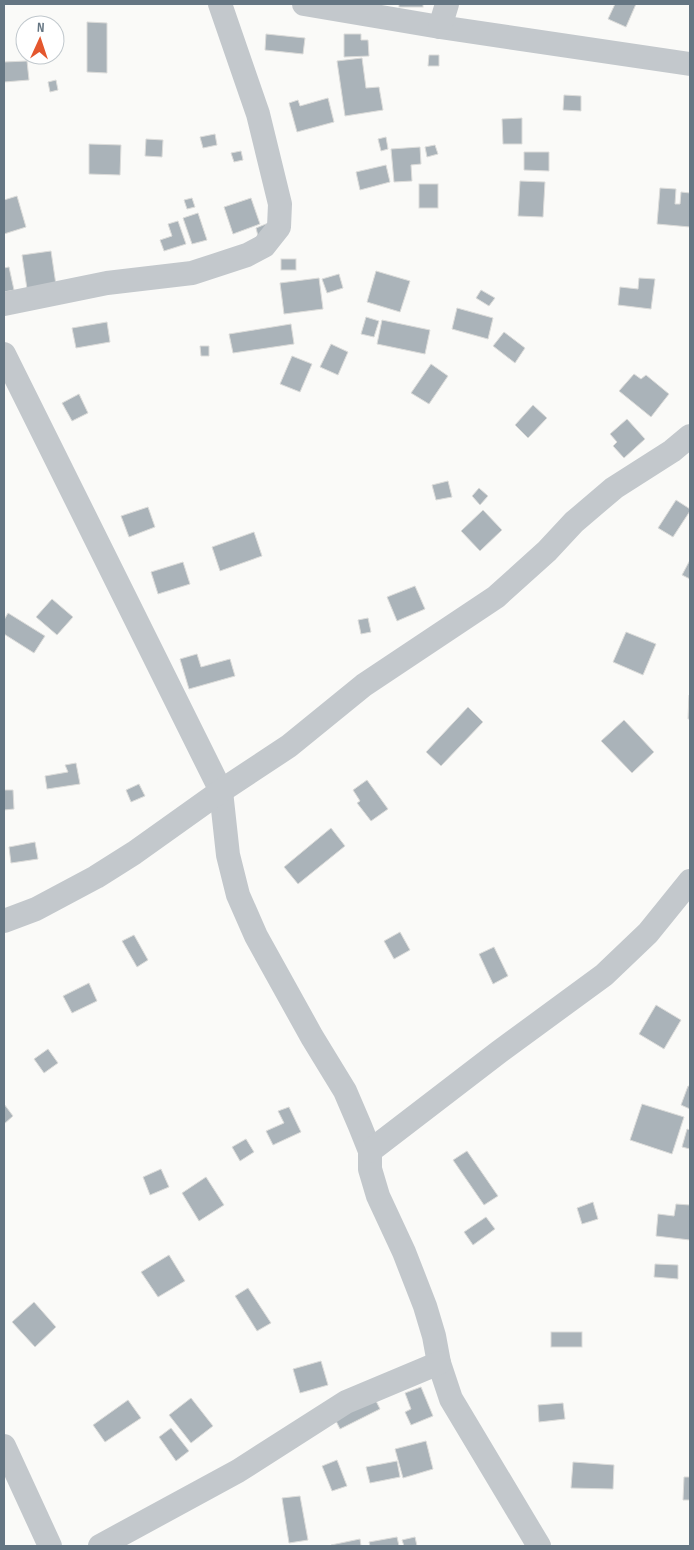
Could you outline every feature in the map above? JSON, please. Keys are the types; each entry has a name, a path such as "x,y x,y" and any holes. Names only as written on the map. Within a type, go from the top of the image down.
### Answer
{"street":[{"path":"4,304 107,283 192,273 247,255 264,246 279,227 280,204 258,114 220,4"},
{"path":"304,4 440,27 690,64"},
{"path":"440,27 446,4"},
{"path":"4,354 221,791 228,855 238,895 256,936 312,1037 345,1091 360,1126 370,1151 370,1169 378,1196 404,1252 425,1306 434,1336 439,1363 451,1399 539,1546"},
{"path":"4,921 36,910 96,877 289,746 364,685 496,597 547,551 574,522 614,488 672,451 690,436"},
{"path":"370,1151 498,1052 604,975 648,933 690,881"},
{"path":"100,1546 238,1471 291,1439 316,1420 346,1402 439,1363"},
{"path":"4,1446 50,1546"}],"building":[{"path":"399,4 423,4 423,7 399,7"},
{"path":"615,4 636,4 626,27 608,19"},
{"path":"87,22 107,23 107,73 87,72"},
{"path":"266,34 305,38 303,54 265,50"},
{"path":"344,34 361,34 361,40 368,40 369,56 344,57"},
{"path":"429,55 439,55 439,66 428,66"},
{"path":"362,58 366,88 379,87 383,110 345,116 337,61"},
{"path":"4,62 15,62 15,65 27,65 29,80 4,82"},
{"path":"56,80 58,90 50,92 48,82"},
{"path":"564,95 581,96 581,111 563,110"},
{"path":"328,98 334,122 297,132 289,103 298,100 300,106"},
{"path":"522,118 522,144 503,144 502,119"},
{"path":"215,134 217,145 203,148 200,137"},
{"path":"386,137 388,149 381,151 378,139"},
{"path":"146,139 163,140 162,157 145,156"},
{"path":"89,144 121,145 120,175 89,174"},
{"path":"435,145 438,154 427,157 425,147"},
{"path":"420,147 421,164 411,165 412,181 394,182 391,149"},
{"path":"241,151 243,160 234,162 231,153"},
{"path":"524,152 549,152 549,171 524,170"},
{"path":"386,165 390,182 360,190 356,172"},
{"path":"520,181 545,182 543,217 518,216"},
{"path":"419,184 438,184 438,208 419,208"},
{"path":"660,188 676,189 675,204 680,204 681,192 690,193 690,227 657,224"},
{"path":"17,196 26,227 4,234 4,200"},
{"path":"192,198 195,207 187,209 184,200"},
{"path":"251,198 260,224 233,234 224,207"},
{"path":"198,213 207,240 192,244 183,218"},
{"path":"178,221 186,244 164,251 160,240 172,236 168,224"},
{"path":"266,224 269,232 258,236 256,228"},
{"path":"51,251 56,285 27,289 22,255"},
{"path":"281,259 296,259 296,270 281,270"},
{"path":"9,267 14,290 4,292 4,268"},
{"path":"376,271 410,281 400,312 367,302"},
{"path":"339,274 343,288 327,293 322,279"},
{"path":"319,278 323,309 284,314 280,283"},
{"path":"639,278 655,279 651,309 618,305 620,287 638,289"},
{"path":"481,290 495,298 489,306 476,298"},
{"path":"457,308 493,318 488,339 452,329"},
{"path":"366,317 379,321 374,337 361,334"},
{"path":"382,320 430,330 425,354 377,344"},
{"path":"107,322 110,342 76,348 72,328"},
{"path":"291,324 294,344 233,353 229,334"},
{"path":"504,332 525,348 515,363 493,346"},
{"path":"331,344 348,352 338,375 320,367"},
{"path":"200,346 209,346 209,356 201,356"},
{"path":"292,356 312,364 300,392 280,384"},
{"path":"431,364 448,376 429,404 411,393"},
{"path":"634,374 641,379 646,375 669,394 651,417 619,391"},
{"path":"79,394 88,413 72,421 62,403"},
{"path":"533,405 547,418 528,438 515,425"},
{"path":"627,419 645,439 624,458 613,446 617,442 610,434"},
{"path":"448,481 452,497 436,500 432,485"},
{"path":"479,488 488,496 480,505 472,496"},
{"path":"676,500 690,509 690,511 673,537 658,528"},
{"path":"148,507 155,527 129,537 121,516"},
{"path":"483,510 502,530 480,551 461,531"},
{"path":"254,532 262,556 220,571 212,547"},
{"path":"690,560 690,579 682,575"},
{"path":"183,562 190,584 158,594 151,572"},
{"path":"415,586 425,609 397,621 387,597"},
{"path":"52,599 73,617 57,635 36,617"},
{"path":"8,613 45,636 34,653 4,634 4,620"},
{"path":"368,618 371,632 361,634 358,620"},
{"path":"626,632 656,644 643,675 613,662"},
{"path":"197,654 201,667 230,659 235,676 189,689 180,659"},
{"path":"689,695 690,719 688,719"},
{"path":"468,707 483,722 441,766 426,752"},
{"path":"624,720 654,752 632,773 601,741"},
{"path":"76,763 80,784 47,789 45,776 68,772 65,765"},
{"path":"367,780 388,809 371,821 357,803 360,801 353,790"},
{"path":"139,784 145,796 131,802 126,790"},
{"path":"4,790 13,790 14,809 4,810"},
{"path":"331,828 345,846 298,884 284,867"},
{"path":"35,842 38,859 11,863 9,847"},
{"path":"400,932 410,950 394,959 384,941"},
{"path":"134,935 148,960 137,967 122,941"},
{"path":"494,947 508,976 493,984 479,954"},
{"path":"89,983 97,1001 72,1013 63,996"},
{"path":"656,1005 681,1020 664,1049 639,1034"},
{"path":"48,1049 58,1063 44,1073 34,1059"},
{"path":"688,1086 690,1086 690,1109 681,1105"},
{"path":"4,1104 13,1116 4,1124"},
{"path":"642,1104 684,1117 672,1154 630,1140"},
{"path":"289,1107 301,1132 273,1145 266,1131 284,1123 278,1111"},
{"path":"687,1129 690,1130 690,1149 682,1147"},
{"path":"246,1139 254,1152 240,1161 232,1147"},
{"path":"467,1151 498,1196 484,1205 453,1160"},
{"path":"161,1169 169,1187 150,1195 143,1177"},
{"path":"206,1177 224,1205 199,1221 182,1193"},
{"path":"593,1202 598,1219 582,1224 577,1208"},
{"path":"676,1204 690,1205 690,1240 656,1236 658,1214 674,1216"},
{"path":"486,1217 495,1229 473,1245 464,1232"},
{"path":"169,1255 185,1281 158,1297 141,1272"},
{"path":"655,1264 678,1265 678,1279 654,1277"},
{"path":"248,1288 271,1323 257,1331 235,1296"},
{"path":"34,1302 56,1327 35,1347 12,1322"},
{"path":"551,1332 582,1332 582,1347 551,1347"},
{"path":"321,1361 328,1385 300,1393 293,1369"},
{"path":"421,1387 433,1416 411,1425 405,1412 411,1409 405,1393"},
{"path":"372,1393 380,1409 340,1429 332,1413"},
{"path":"191,1398 213,1426 191,1443 169,1415"},
{"path":"128,1400 141,1418 105,1442 93,1425"},
{"path":"563,1403 565,1419 539,1422 538,1405"},
{"path":"171,1428 189,1451 176,1461 159,1437"},
{"path":"426,1441 433,1469 403,1478 395,1449"},
{"path":"337,1460 347,1486 332,1491 322,1466"},
{"path":"397,1461 400,1477 370,1483 366,1467"},
{"path":"573,1462 614,1465 613,1489 571,1488"},
{"path":"684,1477 690,1477 690,1500 683,1500"},
{"path":"300,1496 308,1540 289,1543 282,1498"},
{"path":"397,1537 399,1546 370,1546 369,1542"},
{"path":"415,1537 417,1546 404,1546 402,1540"},
{"path":"360,1539 361,1546 331,1546 331,1545"}]}
